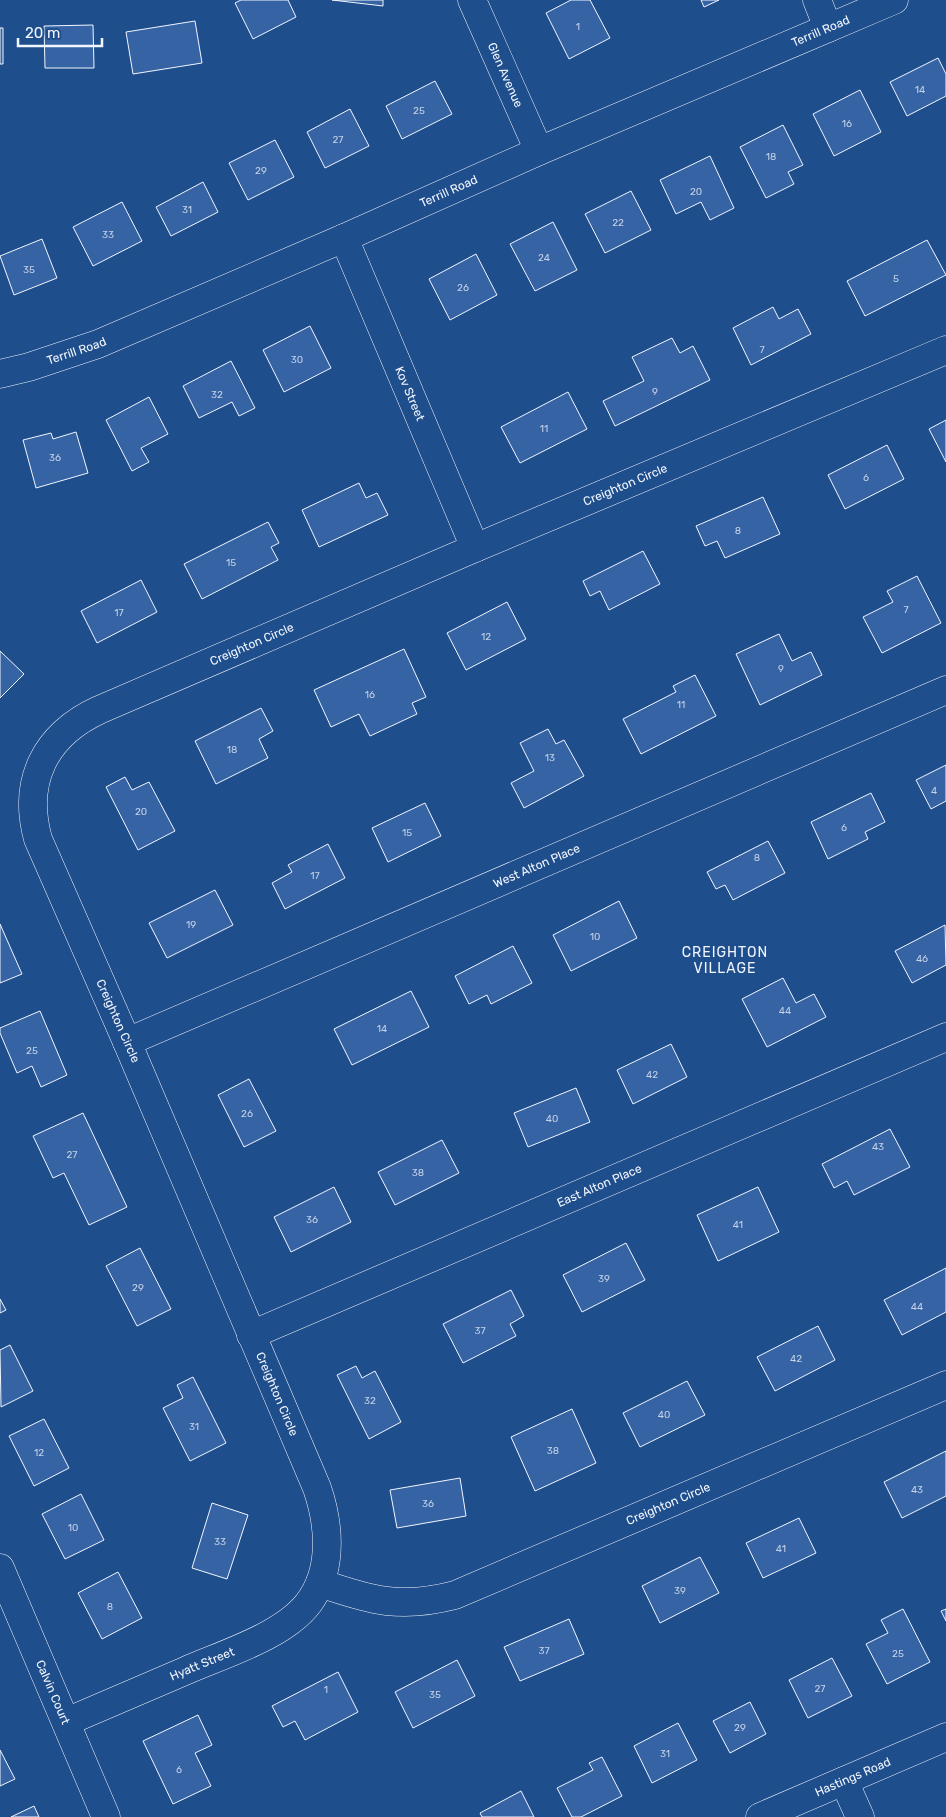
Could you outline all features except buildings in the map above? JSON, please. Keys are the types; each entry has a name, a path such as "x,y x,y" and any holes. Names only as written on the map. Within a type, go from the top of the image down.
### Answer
{"street":[{"name":"Glen Avenue","path":"472,0 539,151"},
{"path":"817,0 828,28"},
{"name":"Terrill Road","path":"0,374 98,344 344,238 539,151 894,0"},
{"name":"Kov Street","path":"344,238 475,548"},
{"name":"Creighton Circle","path":"946,350 475,548 81,718 54,742 45,755 34,784 32,818 38,839 128,1042 324,1508 327,1547 320,1583 375,1600 402,1604 429,1602 455,1595 946,1385"},
{"name":"West Alton Place","path":"128,1042 946,690"},
{"name":"East Alton Place","path":"252,1334 946,1037"},
{"name":"Calvin Court","path":"0,1568 106,1817"},
{"name":"Hyatt Street","path":"66,1722 279,1628 311,1600 320,1583"},
{"name":"Hastings Road","path":"760,1817 946,1737"},
{"path":"844,1781 860,1817"}],"district":[{"name":"CREIGHTON VILLAGE","path":"725,960"}]}
